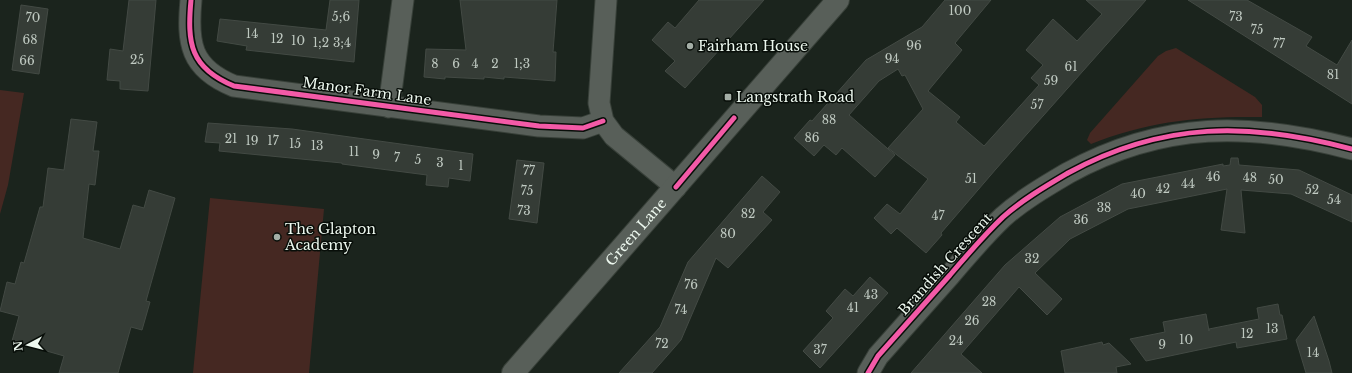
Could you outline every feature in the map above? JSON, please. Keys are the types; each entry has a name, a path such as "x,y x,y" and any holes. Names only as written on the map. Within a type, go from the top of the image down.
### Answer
{"street":[{"name":"Manor Farm Lane","path":"191,0 189,27 190,41 195,56 203,68 222,81 234,86 539,126 583,128 603,121"},
{"path":"390,107 403,0"},
{"path":"606,0 599,102 603,121 614,136 676,187"},
{"name":"Green Lane","path":"513,373 838,0"},
{"name":"Brandish Crescent","path":"868,373 878,356 969,253 1004,217 1056,180 1109,152 1138,142 1172,135 1231,130 1288,135 1352,149"}],"shaded area":[{"path":"1176,48 1255,97 1262,105 1262,117 1196,119 1154,125 1112,136 1091,144 1087,140 1090,133 1158,56 1166,51"},
{"path":"0,90 24,93 8,185 0,214"},
{"path":"210,198 324,209 309,373 193,373"}],"building":[{"path":"129,0 156,0 148,91 120,89 120,81 107,80 110,49 123,51"},
{"path":"330,0 359,0 354,62 246,50 247,46 217,41 220,19 326,30"},
{"path":"460,0 557,0 553,52 556,52 555,81 504,77 504,79 484,77 484,79 445,77 445,79 424,77 426,49 466,50"},
{"name":"Fairham House","path":"699,0 764,0 685,88 665,71 675,61 652,40 668,22 675,28"},
{"path":"945,0 991,0 955,43 962,50 928,91 960,117 956,122 984,146 1039,85 1031,78 1043,65 1026,50 1053,19 1077,41 1102,14 1086,0 1146,0 996,169 941,233 942,235 926,253 897,228 891,234 874,218 887,204 900,214 928,179 888,148 923,109 905,75 902,76 898,69 879,81 849,115 895,155 875,177 842,148 836,155 824,145 814,156 794,138 810,120 812,121 866,60 922,27"},
{"path":"1188,0 1247,0 1312,37 1306,46 1337,65 1352,40 1352,104"},
{"path":"21,5 48,9 39,74 12,70"},
{"path":"71,119 97,122 93,151 99,151 95,185 89,184 83,238 120,249 133,205 144,208 149,190 175,198 146,301 150,302 142,330 131,327 118,373 59,373 64,356 12,341 19,316 0,311 7,282 15,284 21,262 24,263 40,207 43,207 48,168 64,170"},
{"path":"208,123 292,129 473,154 470,181 449,178 448,187 426,185 427,175 342,163 219,151 220,143 205,142"},
{"path":"1231,158 1238,158 1239,165 1299,170 1352,195 1352,222 1291,194 1241,190 1245,233 1221,230 1227,189 1128,209 1070,239 1035,273 1062,299 1047,315 1019,287 961,354 982,373 911,373 1005,265 1060,217 1122,184 1223,164 1223,166 1230,165"},
{"path":"517,160 544,163 537,223 509,219"},
{"path":"762,176 780,192 763,212 772,220 728,268 716,258 681,340 652,373 619,373 660,327 688,262"},
{"path":"870,277 888,293 820,368 803,351 833,318 826,311 845,289 853,296"},
{"path":"1278,304 1287,339 1237,348 1236,342 1146,361 1130,339 1165,332 1163,322 1206,314 1209,331 1209,329 1259,319 1257,308"},
{"path":"1314,316 1332,373 1306,373 1296,340"},
{"path":"1102,342 1103,345 1109,343 1131,364 1116,367 1117,373 1065,373 1061,351"}],"cycle path":[{"path":"191,0 190,29 194,52 208,71 219,79 234,86 539,126 583,128 603,121"},
{"path":"676,187 734,118"},
{"path":"868,373 878,356 976,245 1003,217 1026,199 1051,183 1103,156 1138,144 1173,135 1207,131 1242,131 1278,134 1314,140 1352,149"}],"place":[{"name":"Fairham House","path":"690,46"},
{"name":"Langstrath Road","path":"728,97"},
{"name":"The Glapton Academy","path":"277,237"}]}
